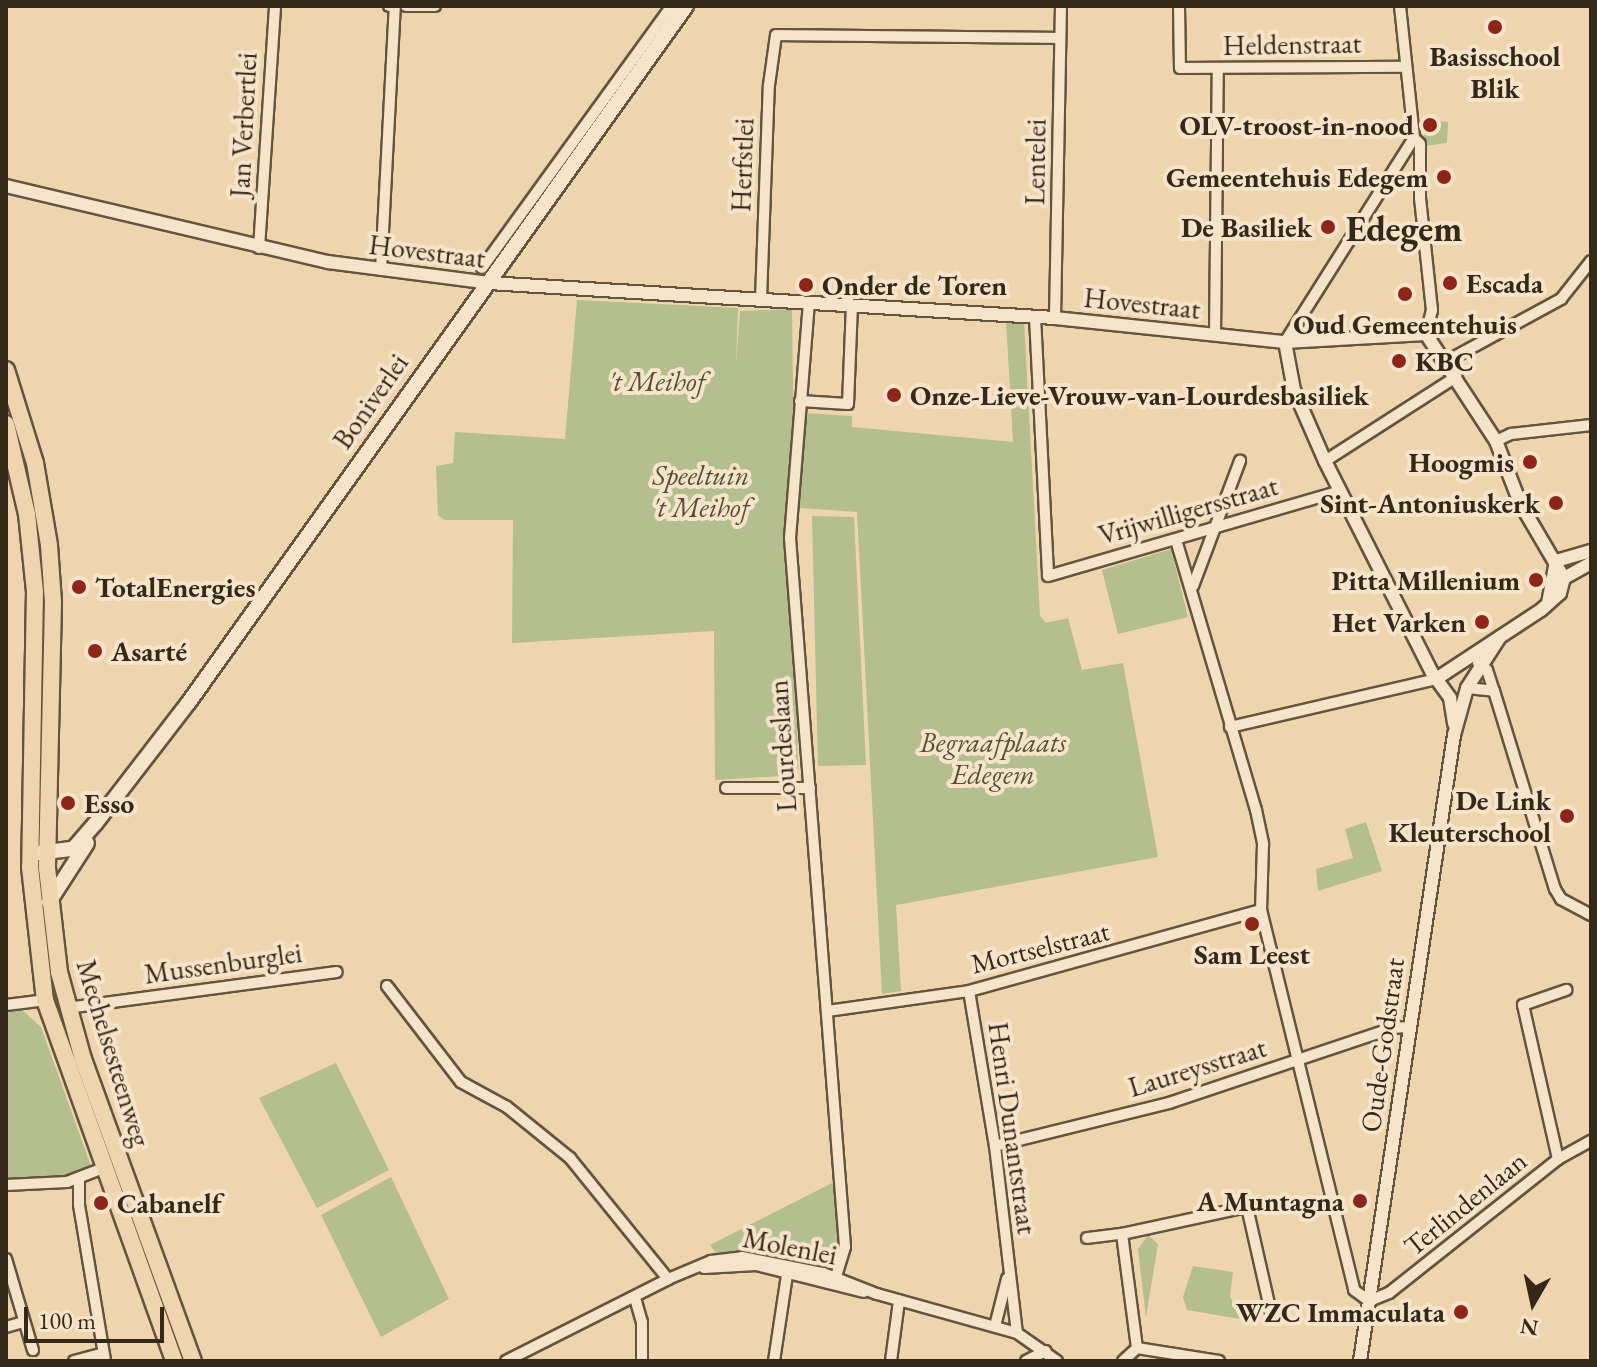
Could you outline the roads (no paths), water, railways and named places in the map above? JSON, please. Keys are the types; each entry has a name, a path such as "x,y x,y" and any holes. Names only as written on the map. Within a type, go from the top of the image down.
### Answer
{"main road":[{"name":"Boniverlei","path":"47,861 73,849 95,824 489,283 681,6"},
{"name":"Mechelsesteenweg","path":"6,370 35,463 49,545 53,602 47,861 49,902 67,1008 193,1361"},
{"name":"Mechelsesteenweg","path":"6,424 27,514 35,591 30,860 45,1000 174,1361"},
{"name":"Boniverlei","path":"49,902 76,862 95,824"},
{"path":"30,860 76,862"}],"street":[{"name":"Jan Verbertlei","path":"259,248 275,6"},
{"path":"381,270 395,6 389,6"},
{"path":"406,6 435,6"},
{"name":"Boniverlei","path":"482,268 681,6"},
{"name":"Lentelei","path":"1055,318 1061,6"},
{"name":"Heldenstraat","path":"1179,6 1180,68 1405,67"},
{"path":"1230,727 1436,679 1548,603 1560,577 1556,561 1520,503 1496,441 1447,361 1426,334 1432,310 1420,198 1420,144 1414,138 1400,6"},
{"name":"Herfstlei","path":"761,299 776,35 1060,38"},
{"path":"1215,335 1218,69"},
{"path":"1285,342 1414,138"},
{"name":"Hovestraat","path":"6,186 259,248 381,270 489,283 1055,318 1285,342 1426,334"},
{"path":"1447,361 1561,299 1591,261"},
{"name":"Lourdeslaan","path":"809,302 790,538 845,1247 836,1277"},
{"path":"800,401 848,404 852,306"},
{"name":"Vrijwilligersstraat","path":"1035,317 1048,576 1340,491"},
{"name":"Oude-Godstraat","path":"1285,342 1294,390 1325,461 1436,679 1450,698 1454,735"},
{"path":"1325,461 1456,377"},
{"path":"1496,441 1511,434 1591,425"},
{"path":"1193,586 1240,461"},
{"path":"1176,540 1193,586 1263,844 1261,910 1295,1062 1354,1290 1369,1301"},
{"path":"1556,561 1591,551"},
{"path":"1560,577 1591,563"},
{"name":"Oude-Godstraat","path":"1360,1361 1454,735 1467,688 1502,634"},
{"path":"1466,657 1480,664 1494,691 1555,889 1561,899 1591,915"},
{"path":"1436,679 1448,689 1494,691"},
{"path":"726,788 810,788"},
{"name":"Mortselstraat","path":"827,1011 969,991 1261,910"},
{"name":"Mussenburglei","path":"67,1008 337,972"},
{"path":"387,986 461,1082 507,1107 570,1158 668,1279"},
{"path":"1558,1159 1523,1005 1566,990"},
{"name":"Henri Dunantstraat","path":"969,991 995,1146 1017,1333"},
{"path":"6,1005 45,1000"},
{"name":"Laureysstraat","path":"995,1146 1169,1103 1393,1028 1409,1027"},
{"name":"Terlindenlaan","path":"1369,1301 1418,1272 1558,1159 1591,1141"},
{"path":"6,1185 79,1179 104,1168"},
{"path":"74,1361 104,1357 79,1205 79,1179"},
{"path":"1087,1238 1122,1234 1247,1207 1271,1313"},
{"path":"1122,1234 1137,1348"},
{"path":"506,1361 668,1279 694,1269 756,1265 787,1269 1017,1333 1057,1361"},
{"path":"7,1267 33,1350"},
{"path":"774,1361 787,1269"},
{"name":"Molenlei","path":"787,1269 836,1277 877,1294"},
{"name":"Henri Dunantstraat","path":"995,1326 1009,1273"},
{"path":"635,1298 642,1322 642,1361"},
{"path":"891,1361 899,1301"},
{"path":"6,1327 24,1322"},
{"path":"1123,1361 1137,1348"},
{"path":"1137,1348 1219,1361"},
{"path":"1026,1361 1046,1351"}],"place":[{"name":"Basisschool Blik","path":"1495,27"},
{"name":"OLV-troost-in-nood","path":"1430,125"},
{"name":"Gemeentehuis Edegem","path":"1444,177"},
{"name":"De Basiliek","path":"1328,227"},
{"name":"Escada","path":"1450,283"},
{"name":"Onder de Toren","path":"806,285"},
{"name":"Oud Gemeentehuis","path":"1405,294"},
{"name":"KBC","path":"1399,361"},
{"name":"Onze-Lieve-Vrouw-van-Lourdesbasiliek","path":"894,395"},
{"name":"Hoogmis","path":"1530,462"},
{"name":"Sint-Antoniuskerk","path":"1556,503"},
{"name":"Pitta Millenium","path":"1536,580"},
{"name":"TotalEnergies","path":"79,587"},
{"name":"Het Varken","path":"1482,622"},
{"name":"Asarté","path":"95,651"},
{"name":"Esso","path":"68,803"},
{"name":"De Link Kleuterschool","path":"1567,816"},
{"name":"Sam Leest","path":"1252,924"},
{"name":"A Muntagna","path":"1360,1201"},
{"name":"Cabanelf","path":"101,1203"},
{"name":"WZC Immaculata","path":"1461,1312"}],"district":[{"name":"Edegem","path":"1404,229"}],"park label":[{"name":"'t Meihof","path":"657,381"},
{"name":"Speeltuin 't Meihof","path":"701,491"},
{"name":"Begraafplaats Edegem","path":"993,758"}]}
